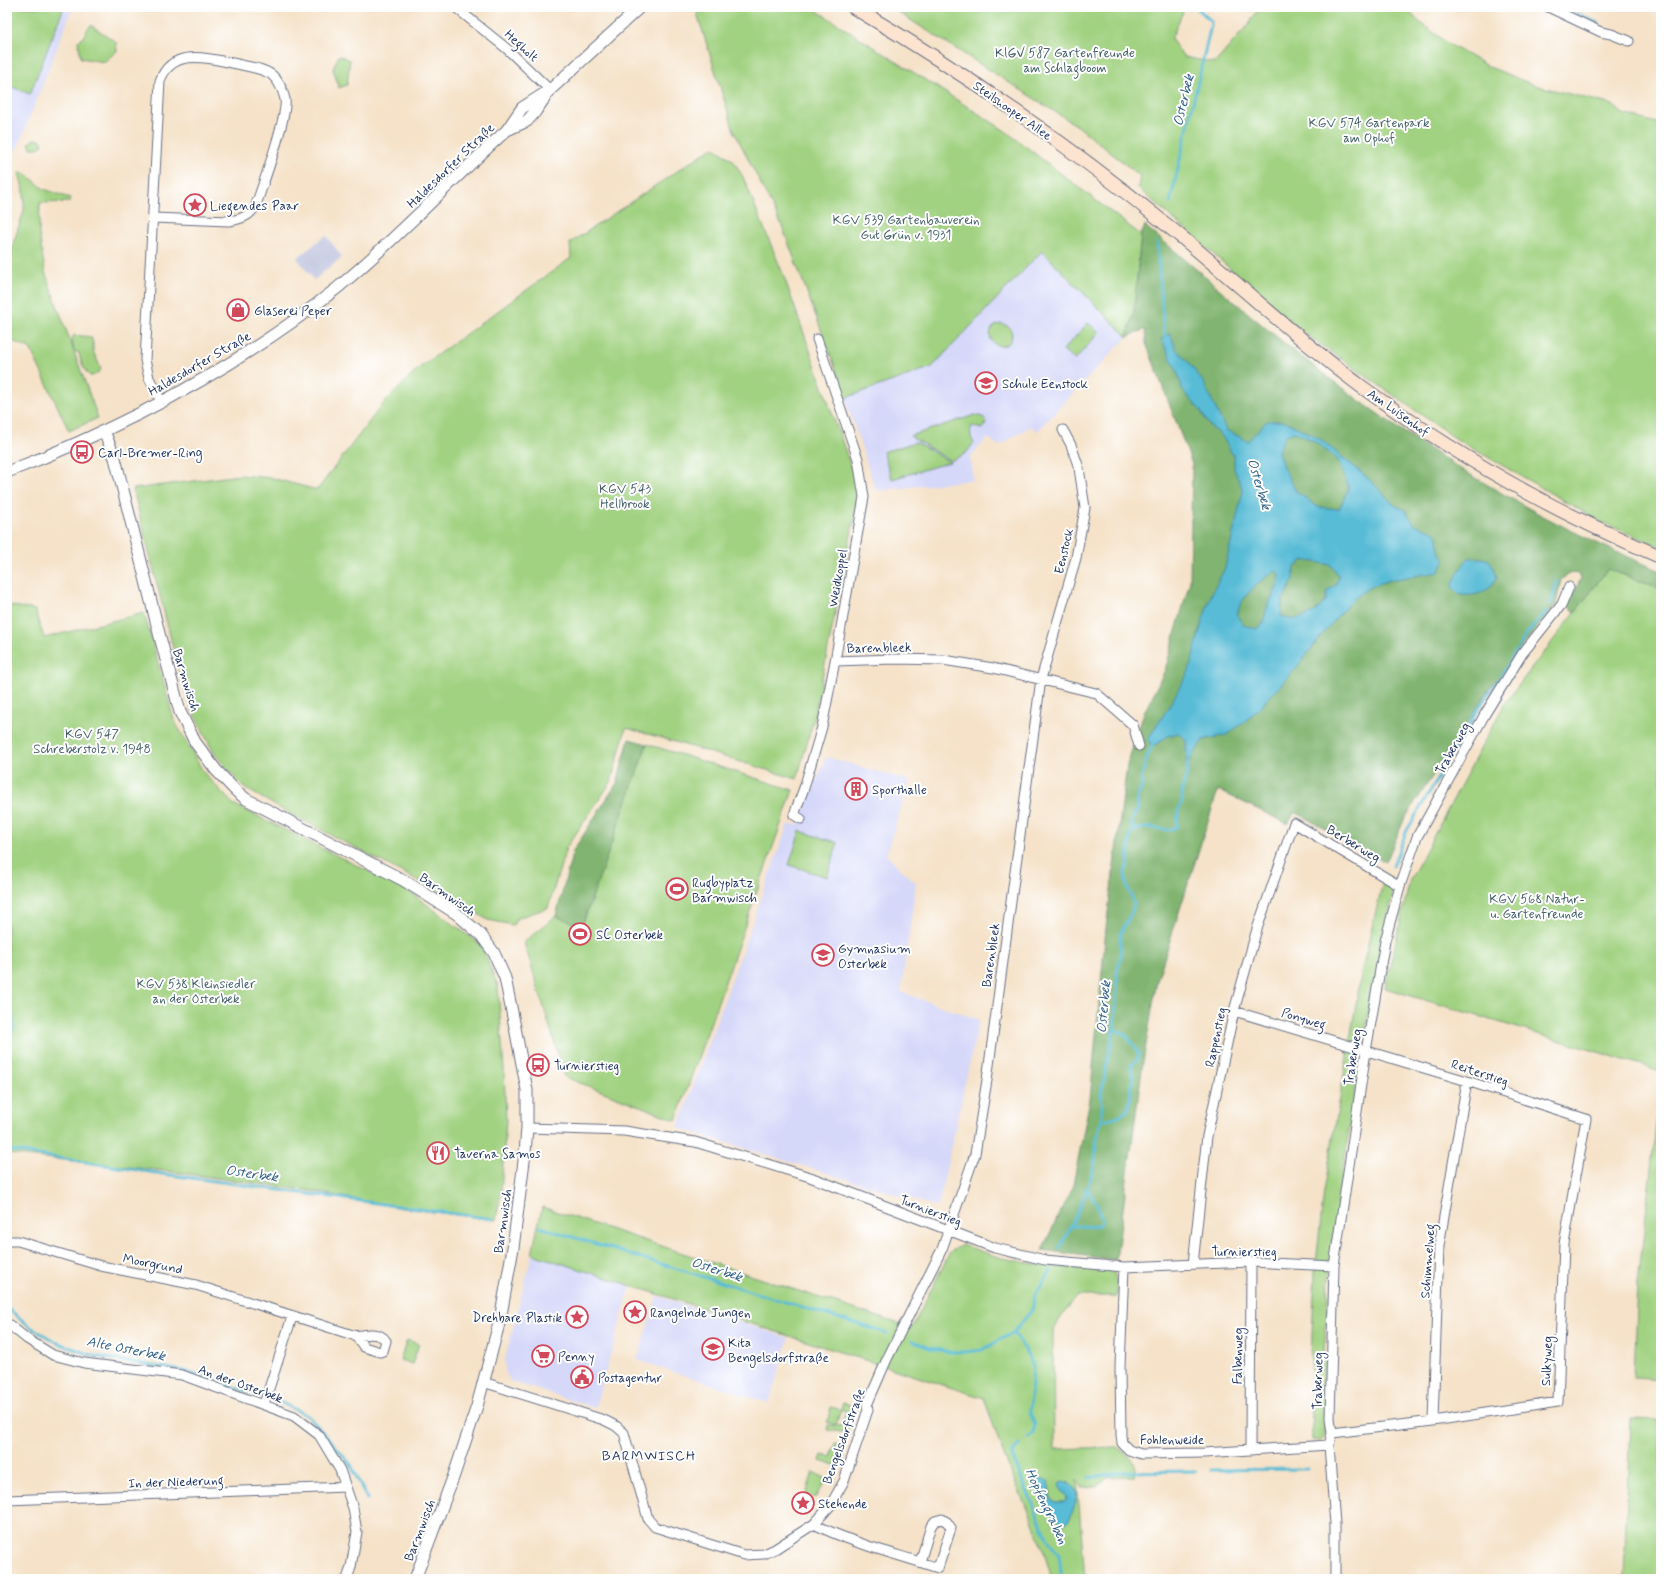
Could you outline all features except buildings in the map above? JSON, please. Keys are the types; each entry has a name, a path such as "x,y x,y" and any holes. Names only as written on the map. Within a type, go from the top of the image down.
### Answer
{"main road":[{"name":"Steilshooper Allee","path":"853,7 947,65 1024,117 1166,224"},
{"name":"Am Luisenhof","path":"1166,224 1309,346 1424,430 1530,495 1584,522 1661,557"}],"street":[{"name":"Hegholt","path":"455,7 506,48 550,90"},
{"name":"Haldesdorfer Straße","path":"7,472 80,443 104,431 246,353 277,333 316,304 390,242 507,130 518,112 527,104 550,90 640,7"},
{"path":"1548,7 1601,32 1611,34 1629,42"},
{"path":"153,218 229,221 241,219 252,212 256,205 284,115 285,99 278,82 272,75 259,69 198,57 188,57 178,61 166,71 161,78 159,89 145,360 149,378 161,401"},
{"name":"Weidkoppel","path":"801,819 794,815 804,788 822,727 864,497 858,459 817,339"},
{"name":"Eenstock","path":"1041,679 1076,558 1085,508 1079,468 1071,445 1062,430"},
{"name":"Barmwisch","path":"104,431 115,458 180,712 195,742 216,770 246,799 403,880 457,914 481,935 494,953 505,978 527,1090 527,1128 512,1252 500,1320 483,1382 457,1468 415,1579"},
{"name":"Traberweg","path":"1335,1579 1334,1524 1329,1446 1332,1433 1330,1418 1330,1358 1334,1266 1366,1051 1385,941 1400,886 1417,837 1485,714 1522,654 1562,604 1569,587"},
{"name":"Barenbleek","path":"835,661 894,659 943,660 993,668 1096,693 1133,725 1139,746"},
{"name":"Barenbleek","path":"950,1231 975,1154 987,1080 1041,679"},
{"name":"Berberweg","path":"1294,823 1400,886"},
{"name":"Rappenstieg","path":"1193,1264 1207,1136 1234,1011 1256,929 1294,823"},
{"name":"Ponyweg","path":"1234,1011 1366,1051"},
{"name":"Reiterstieg","path":"1366,1051 1586,1119"},
{"name":"Schimmelweg","path":"1433,1421 1439,1246 1467,1081"},
{"name":"Sulkyweg","path":"1332,1433 1433,1421 1558,1402 1564,1244 1586,1119"},
{"name":"Turnierstieg","path":"527,1128 624,1131 695,1142 810,1177 995,1248 1045,1260 1124,1267 1251,1262 1334,1266"},
{"name":"Bengelsdorfstraße","path":"483,1382 604,1420 616,1426 624,1433 648,1519 655,1527 744,1555 764,1554 814,1524 830,1506 844,1481 868,1410 867,1405 887,1359 950,1231"},
{"name":"Moorgrund","path":"7,1241 18,1241 101,1266 196,1285 292,1317 356,1336"},
{"name":"Falbenweg","path":"1250,1450 1251,1262"},
{"name":"Fohlenweide","path":"1124,1267 1120,1367 1121,1435 1122,1443 1129,1450 1141,1454 1329,1446"},
{"path":"264,1404 292,1317"},
{"name":"An der Osterbek","path":"7,1323 27,1339 53,1355 84,1363 182,1375 294,1416 319,1435 340,1470 353,1508 357,1532 351,1567 347,1579"},
{"name":"In der Niederung","path":"7,1500 346,1487"},
{"path":"814,1524 834,1534 938,1568 952,1528 942,1519 935,1521 931,1526 920,1562"}],"shaded area":[{"path":"7,7 73,7 17,150 7,149"},
{"path":"326,235 342,257 314,280 297,258"},
{"name":"Schule Eenstock","path":"1042,251 1127,337 1037,431 1031,426 999,446 988,438 970,457 973,480 876,491 845,398 932,367"},
{"name":"Gymnasium Osterbek","path":"826,757 910,781 886,855 916,883 901,992 979,1020 938,1207 678,1128 788,824 798,825"},
{"path":"532,1254 631,1285 595,1408 510,1381 505,1371 505,1359"},
{"name":"Kita Bengelsdorfstraße","path":"657,1296 789,1338 769,1403 637,1360"}],"green space":[{"path":"7,7 64,7 30,94 7,85"},
{"name":"KGV 539 Gartenbauverein Gut Grün v. 1931","path":"695,7 811,7 1004,130 1141,235 1134,312 1127,337 1042,251 932,367 845,398 834,364 782,226 734,131"},
{"path":"890,7 1185,7 1171,39 1184,57 1215,63 1248,25 1260,7 1405,7 1417,20 1447,43 1487,66 1534,85 1613,105 1623,114 1661,124 1661,547 1601,522 1458,440 1301,331 1138,188 1140,176 1079,127"},
{"path":"91,25 116,42 117,51 104,62 81,58 78,41 82,38"},
{"path":"339,55 350,60 347,85 339,88 333,69"},
{"path":"34,139 41,140 43,145 38,148 31,148 29,143"},
{"name":"KGV 543 Hellbrook","path":"713,147 733,160 743,177 783,274 851,467 858,500 814,718 797,779 626,728 611,782 566,848 548,908 517,918 513,925 488,920 459,902 283,810 243,787 214,753 194,714 182,683 133,489 240,475 272,478 317,490 382,405 419,368 571,258 570,243"},
{"path":"19,173 25,173 44,189 70,198 70,202 40,203 39,233 45,272 98,418 69,431 30,348 7,339 7,262 24,211 24,192"},
{"path":"1145,226 1294,351 1397,427 1482,482 1525,506 1570,530 1661,571 1661,589 1608,569 1575,612 1567,605 1581,579 1579,574 1569,573 1561,580 1556,604 1489,689 1404,820 1386,862 1295,812 1288,824 1218,790 1157,981 1143,1062 1116,1260 1042,1250 1073,1185 1090,1099 1106,928 1127,765 1144,713 1165,670 1190,581 1192,464 1146,343 1145,329 1127,337 1134,312 1141,235"},
{"path":"1088,323 1099,333 1075,360 1063,350"},
{"path":"1001,324 1009,327 1012,335 1009,343 1001,346 993,343 990,335 993,327"},
{"path":"74,335 91,337 93,351 101,369 95,375 90,376 83,365 79,353 74,351 72,340"},
{"path":"975,415 983,417 986,422 985,426 981,429 972,426 971,435 974,443 966,453 951,461 910,436"},
{"path":"916,442 950,462 892,479 883,452"},
{"name":"KGV 568 Natur- u. Gartenfreunde","path":"1608,569 1661,589 1661,1071 1385,988 1410,880 1505,703"},
{"name":"KGV 538 Kleinsiedler an der Osterbek","path":"7,605 35,610 44,638 144,613 174,720 204,773 233,804 410,892 481,945 498,986 504,1071 506,1120 501,1193 496,1220 401,1208 311,1191 166,1171 7,1154"},
{"path":"629,739 647,744 582,926 556,916 573,851 617,783"},
{"path":"647,744 793,790 676,1120 565,1077 524,942 556,916 582,925"},
{"path":"800,831 838,843 827,877 789,865"},
{"path":"1383,882 1394,888 1362,1047 1331,1248 1324,1354 1324,1435 1320,1441 1312,1440 1311,1356 1315,1272 1324,1191 1362,969"},
{"path":"1661,1079 1661,1379 1634,1377 1638,1284"},
{"path":"542,1207 912,1328 950,1252 962,1245 1002,1258 1044,1266 1113,1271 1117,1283 1117,1296 1078,1296 1064,1313 1053,1333 1054,1449 1117,1447 1133,1459 1136,1468 1135,1476 1107,1477 1098,1486 1081,1487 1077,1480 1085,1579 1052,1579 1040,1539 1004,1456 984,1398 532,1254","holes":["1068,1482 1077,1493 1070,1518 1054,1518 1049,1505 1036,1483 1051,1490 1052,1499 1056,1502 1065,1502 1067,1498 1064,1494"]},
{"path":"407,1340 419,1344 412,1364 400,1360"},
{"path":"843,1403 856,1406 847,1433 827,1430 828,1425 841,1426 846,1411 841,1409"},
{"path":"831,1407 841,1410 836,1425 827,1422"},
{"path":"1630,1419 1661,1420 1661,1579 1624,1579"},
{"path":"835,1444 842,1446 835,1466 820,1461 822,1455 831,1457"},
{"path":"813,1472 827,1479 815,1498 806,1494"},
{"path":"800,1501 810,1504 803,1512 797,1510"}],"water":[{"path":"1170,333 1176,349 1190,364 1203,382 1226,430 1248,441 1267,421 1285,421 1320,439 1369,479 1394,505 1405,510 1415,525 1434,531 1438,536 1439,551 1445,560 1439,572 1390,580 1370,587 1353,599 1284,682 1249,718 1227,735 1203,740 1187,765 1186,740 1178,733 1168,736 1152,747 1148,739 1189,671 1203,619 1212,593 1225,568 1243,491 1234,469 1234,457 1222,436 1209,425 1200,410 1183,391 1177,371 1161,339","holes":["1295,432 1314,441 1338,460 1349,488 1339,509 1318,507 1296,491 1283,467 1278,451 1286,435","1304,560 1331,565 1339,576 1336,585 1327,591 1326,601 1316,611 1307,616 1292,620 1281,616 1282,601 1294,579 1294,568","1276,571 1280,574 1278,585 1266,610 1263,624 1258,629 1243,625 1238,616 1238,610 1241,604 1251,590"]},
{"path":"1469,558 1481,558 1491,562 1497,577 1490,587 1478,594 1460,595 1452,587 1459,571"},
{"path":"1040,1479 1048,1481 1052,1499 1056,1502 1065,1502 1067,1498 1059,1486 1060,1483 1068,1483 1073,1486 1076,1491 1077,1495 1073,1510 1070,1518 1065,1523 1063,1524 1058,1521 1051,1512 1036,1483 1036,1480"}],"waterway":[{"name":"Osterbek","path":"1170,203 1211,25 1211,21 1196,7"},
{"path":"1564,7 1570,10"},
{"path":"1576,13 1598,23"},
{"name":"Osterbek","path":"1157,242 1164,333 1166,340"},
{"path":"1551,604 1557,581"},
{"path":"1393,866 1406,832 1443,769 1446,761 1465,734 1474,715 1505,670 1527,633 1547,611"},
{"name":"Osterbek","path":"1060,1248 1084,1198 1094,1166 1096,1142 1102,1111 1101,1094 1114,1029 1117,973 1121,954 1120,934 1132,912 1134,903 1126,883 1125,871 1128,865 1130,837 1133,831 1132,821 1138,808 1137,799 1142,786 1141,778 1147,757 1153,744"},
{"name":"Osterbek","path":"1133,831 1144,828 1172,830 1177,826 1178,811 1182,802 1182,789 1186,778 1188,762"},
{"path":"7,1001 13,1017 12,1030 7,1041"},
{"path":"1101,1120 1119,1116 1128,1110 1133,1079 1131,1065 1138,1059 1139,1055 1129,1039 1123,1033 1114,1029"},
{"name":"Osterbek","path":"7,1150 163,1174 493,1219"},
{"name":"Osterbek","path":"1070,1227 1092,1227 1100,1225 1102,1220 1097,1204 1087,1188"},
{"name":"Osterbek","path":"540,1227 887,1333"},
{"name":"Osterbek","path":"912,1341 930,1348 950,1352 982,1350 1014,1332 1032,1310 1035,1296 1051,1270"},
{"name":"Alte Osterbek","path":"7,1308 32,1328 58,1343 94,1356 184,1371 249,1392"},
{"name":"Hopfengraben","path":"1014,1332 1033,1365 1030,1413 1035,1425 1033,1432 1028,1438"},
{"name":"Alte Osterbek","path":"274,1399 308,1416 351,1465 367,1499"},
{"name":"Hopfengraben","path":"1019,1444 1012,1453 1013,1458 1049,1542 1059,1555 1062,1579"},
{"path":"1211,1470 1307,1469"},
{"path":"1089,1478 1120,1472 1196,1471"}],"place":[{"name":"Liegendes Paar","path":"195,205"},
{"name":"Glaserei Peper","path":"238,310"},
{"name":"Schule Eenstock","path":"986,383"},
{"name":"Carl-Bremer-Ring","path":"82,452"},
{"name":"Sporthalle","path":"856,789"},
{"name":"Rugbyplatz Barmwisch","path":"677,889"},
{"name":"SC Osterbek","path":"580,934"},
{"name":"Gymnasium Osterbek","path":"823,955"},
{"name":"Turnierstieg","path":"538,1065"},
{"name":"Taverna Samos","path":"438,1153"},
{"name":"Rangelnde Jungen","path":"635,1312"},
{"name":"Drehbare Plastik","path":"577,1317"},
{"name":"Kita Bengelsdorfstraße","path":"713,1349"},
{"name":"Penny","path":"543,1356"},
{"name":"Postagentur","path":"582,1377"},
{"name":"Stehende","path":"803,1503"}],"district":[{"name":"BARMWISCH","path":"649,1455"}],"park label":[{"name":"KlGV 587 Gartenfreunde am Schlagboom","path":"1065,60"},
{"name":"KGV 574 Gartenpark am Ophof","path":"1369,130"},
{"name":"KGV 547 Schreberstolz v. 1948","path":"92,740"}]}
